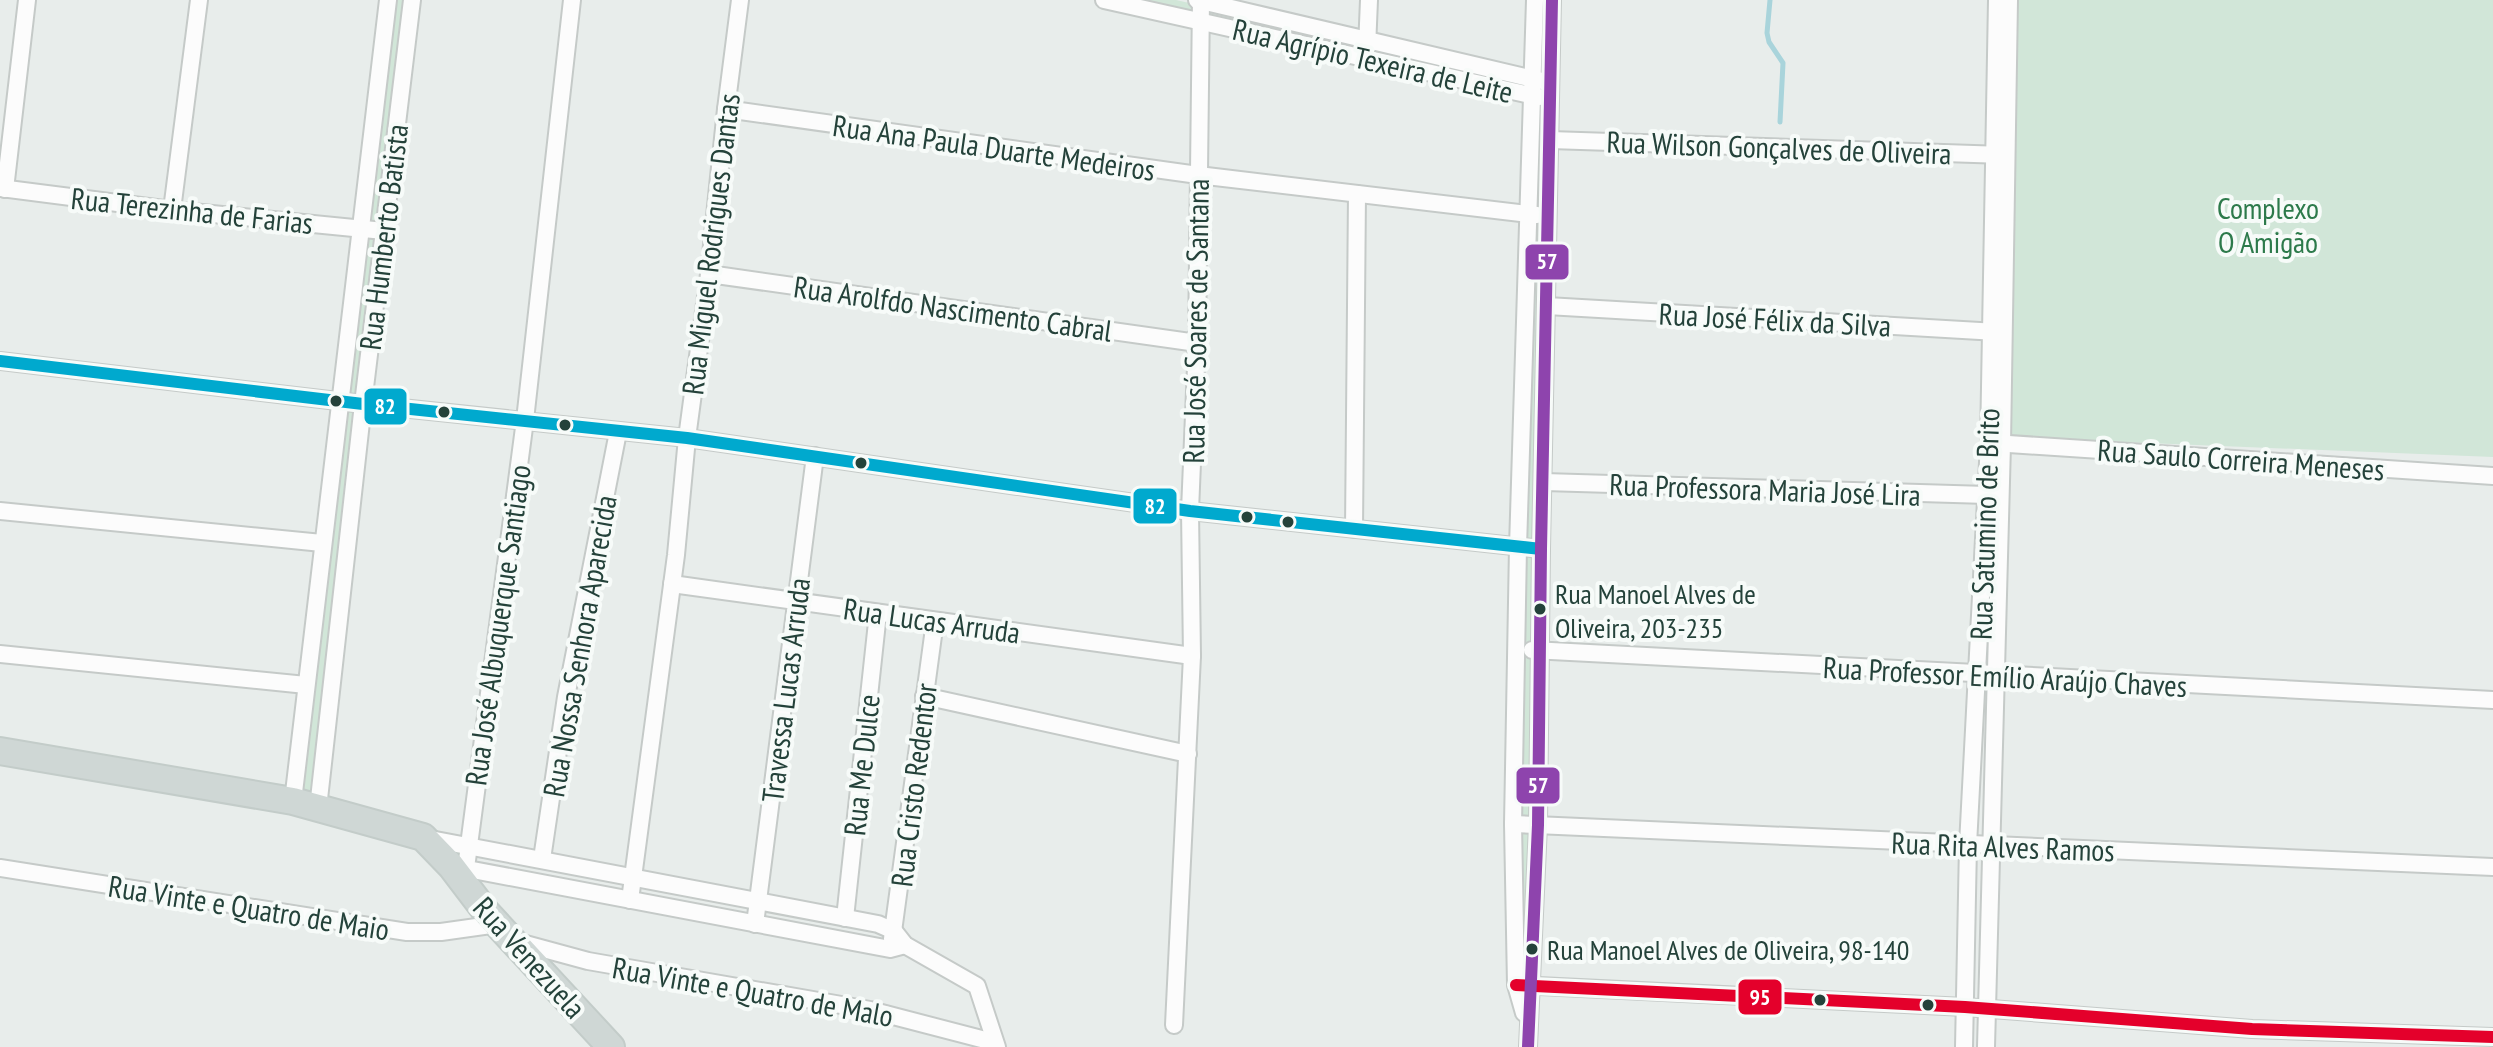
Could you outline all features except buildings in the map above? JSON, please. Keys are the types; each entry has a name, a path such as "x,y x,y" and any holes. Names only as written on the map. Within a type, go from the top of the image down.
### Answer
{"main road":[{"path":"0,751 306,805 423,837 461,860"},
{"name":"Rua Venezuela","path":"461,860 506,933 611,1047"}],"street":[{"path":"2,188 27,0"},
{"path":"172,210 199,0"},
{"name":"Rua Humberto Batista","path":"306,805 306,685 388,0"},
{"name":"Rua Humberto Batista","path":"306,805 363,404 412,0"},
{"name":"Rua José Albuquerque Santiago","path":"461,860 525,420 572,0"},
{"name":"Rua Miguel Rodrigues Dantas","path":"630,900 672,584 740,0"},
{"name":"Rua Agrípio Texeira de Leite","path":"1104,0 1367,57 1550,91"},
{"name":"Rua Agrípio Texeira de Leite","path":"1199,0 1368,39 1532,87"},
{"name":"Rua José Soares de Santana","path":"1174,1025 1192,656 1190,511 1197,343 1199,0"},
{"path":"1367,57 1369,0"},
{"path":"1528,1047 1513,824 1535,0"},
{"path":"1523,985 1538,825 1552,0"},
{"name":"Rua Satumino de Brito","path":"1997,0 2000,155"},
{"name":"Rua Satumino de Brito","path":"1986,1047 1996,676 1996,332 2000,155 2009,0"},
{"name":"Rua Ana Paula Duarte Medeiros","path":"726,109 1198,175 1548,216"},
{"name":"Rua Wilson Gonçalves de Oliveira","path":"1550,140 2000,155"},
{"name":"Rua Terezinha de Farias","path":"2,188 172,210 384,231"},
{"path":"1354,529 1357,194"},
{"name":"Rua Arolfdo Nascimento Cabral","path":"709,274 1197,343"},
{"name":"Rua José Félix da Silva","path":"1547,306 1996,332"},
{"path":"0,361 687,438 1190,511 1541,549"},
{"name":"Rua Nossa Senhora Aparecida","path":"542,859 566,697 618,432"},
{"name":"Rua Satumino de Brito","path":"1964,1047 1968,845 1987,495 1995,443"},
{"name":"Rua Saulo Correira Meneses","path":"1995,443 2493,476"},
{"name":"Travessa Lucas Arruda","path":"755,924 815,456"},
{"name":"Rua Professora Maria José Lira","path":"1544,482 1987,495"},
{"path":"0,511 322,543"},
{"name":"Rua Lucas Arruda","path":"672,584 1192,656"},
{"name":"Rua Me Dulce","path":"845,918 878,613"},
{"name":"Rua Cristo Redentor","path":"897,947 894,931 935,621"},
{"name":"Rua Professor Emílio Araújo Chaves","path":"1516,649 2493,700"},
{"path":"0,654 306,685"},
{"path":"924,696 1188,754"},
{"name":"Rua Rita Alves Ramos","path":"1513,824 2493,867"},
{"path":"461,860 542,859 878,924 894,931"},
{"path":"461,860 630,900 897,947"},
{"name":"Rua Vinte e Quatro de Maio","path":"0,868 407,932 506,933"},
{"name":"Rua Vinte e Quatro de Malo","path":"506,933 604,964 870,1010 986,1044 977,986 897,947"},
{"path":"1523,985 1965,1007 2252,1029 2493,1037"}],"green space":[{"path":"392,0 408,0 381,226 364,225"},
{"path":"1120,0 1176,0 1198,5 1196,18"},
{"name":"Complexo O Amigão","path":"2008,0 2493,0 2493,457 2003,437"},
{"path":"1203,4 1547,86 1547,95 1203,19"},
{"path":"1534,100 1547,101 1544,212 1531,210"},
{"path":"1530,218 1545,219 1537,545 1521,544"},
{"path":"363,234 379,234 360,397 346,395"},
{"path":"344,407 360,407 313,803 297,798"},
{"path":"1521,552 1538,553 1536,646 1519,645"},
{"path":"1537,655 1534,823 1518,822 1520,656"},
{"path":"1538,830 1527,982 1519,982 1517,831"}],"waterway":[{"path":"1770,0 1767,33 1769,42 1783,63 1780,122"}],"transit line":[{"name":"57","path":"1528,1047 1538,825 1552,0"},
{"name":"82","path":"0,361 687,438 1190,511 1541,549"},
{"name":"95","path":"1516,985 1965,1007 2252,1029 2493,1037"}],"place":[{"name":"Rua Manoel Alves de Oliveira, 203-235","path":"1540,609"},
{"name":"Rua Manoel Alves de Oliveira, 98-140","path":"1532,949"}]}
